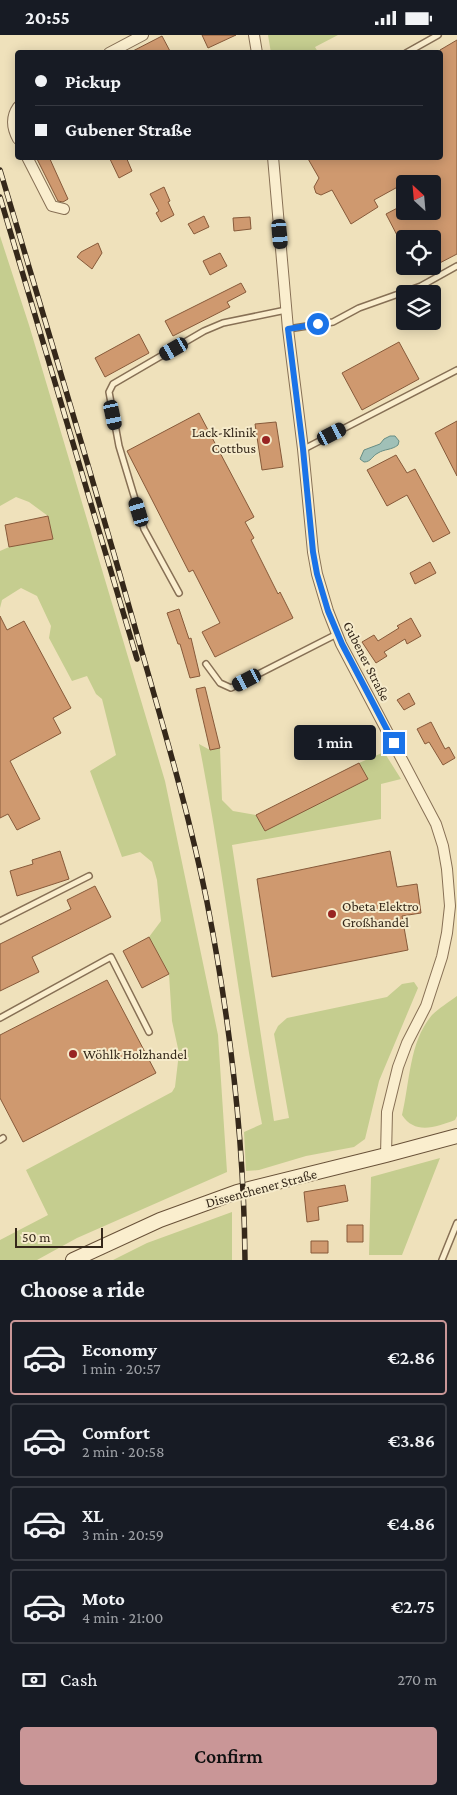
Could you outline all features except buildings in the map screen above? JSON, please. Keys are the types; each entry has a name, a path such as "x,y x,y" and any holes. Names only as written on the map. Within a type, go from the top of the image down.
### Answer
{"main road":[{"name":"Dissenchener Straße","path":"73,1260 92,1255 160,1219 215,1202 244,1190 386,1155 457,1135"}],"street":[{"path":"115,50 143,35"},
{"path":"254,35 256,50"},
{"path":"15,111 12,128 15,134"},
{"path":"29,160 52,206 64,209"},
{"name":"Gubener Straße","path":"273,160 288,329 303,449 313,552 328,611 337,634 436,824 443,846 447,869 450,905 443,949 426,1006 407,1043 398,1067 387,1112 386,1155"}],"lane":[{"path":"411,50 438,35"},
{"path":"288,329 333,321 359,308 421,286 457,266"},
{"path":"179,593 144,529 119,446 110,392 113,385 204,331 223,323 287,310"},
{"path":"303,449 457,370"},
{"path":"206,664 220,683 231,688 337,634"},
{"path":"0,921 89,876"},
{"path":"0,1018 111,957 149,1032"},
{"path":"442,1260 457,1223"}],"green space":[{"path":"268,35 338,35 315,47 317,50 270,50"},
{"path":"0,236 29,325 165,781 218,1035 227,1172 77,1238 37,1260 0,1260 0,1240 48,1215 26,1170 172,1092 175,1087 179,1053 172,1021 169,974 149,937 161,921 157,880 152,862 140,852 122,857 90,771 116,755 102,699 96,694 87,676 72,681 49,638 51,626 37,596 21,588 2,600 0,608 0,551 9,547 53,539 48,516 29,502 16,497 0,506"},
{"path":"199,744 210,750 220,748 222,800 233,811 256,815 265,831 367,779 359,763 384,752 401,779 381,784 381,819 232,845 274,1121 289,1118 274,1034 278,1026 287,1018 387,997 402,984 414,982 418,988 379,1081 365,1139 354,1147 306,1156 259,1170 246,1171 244,1132 262,1124"},
{"path":"457,996 457,1116 455,1120 441,1125 426,1128 419,1127 407,1121 402,1115 411,1063 424,1026 432,1015"},
{"path":"440,1158 402,1255 369,1255 371,1177"},
{"path":"232,1212 232,1260 113,1260 147,1243"}],"water":[{"path":"390,436 395,436 399,441 398,445 376,454 366,462 360,459 364,450 380,444"}],"railway":[{"path":"0,170 118,567 173,762 207,902 229,1035 239,1125 245,1260"},
{"path":"0,197 137,659"}],"place":[{"name":"Lack-Klinik Cottbus","path":"266,440"},
{"name":"Obeta Elektro Großhandel","path":"332,914"},
{"name":"Wöhlk Holzhandel","path":"73,1054"}],"route":[{"path":"318,324 288,329 303,449 313,552 317,574 332,623 394,743"}]}
